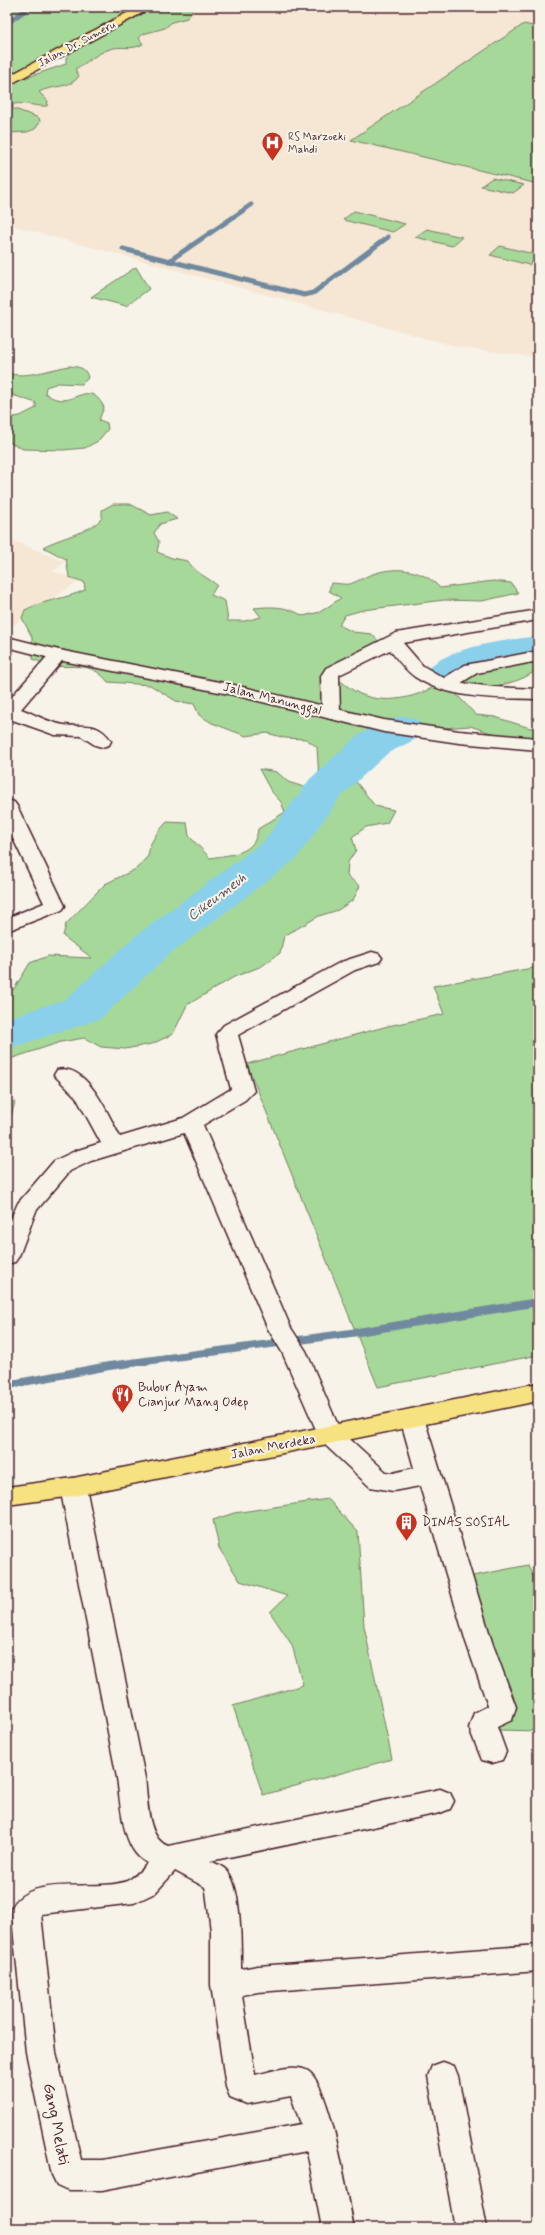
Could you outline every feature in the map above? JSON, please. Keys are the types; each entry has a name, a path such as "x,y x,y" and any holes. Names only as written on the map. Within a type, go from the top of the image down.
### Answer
{"main road":[{"name":"Jalan Dr. Sumeru","path":"7,82 148,7"},
{"name":"Jalan Merdeka","path":"7,1496 73,1487 538,1392"}],"street":[{"path":"331,713 330,676 332,672 402,637 538,615"},
{"name":"Jalan Manunggal","path":"7,642 58,655 168,675 384,726 459,737 538,744"},
{"path":"392,642 422,674 447,684 481,692 538,694"},
{"path":"58,655 25,695 8,711 62,731 85,730 102,742"},
{"path":"447,684 471,669 538,656"},
{"path":"7,806 13,829 55,906 7,925"},
{"path":"7,1256 26,1208 62,1166 83,1156 191,1123 205,1112 243,1091 228,1039 227,1034 230,1030 348,966 372,958"},
{"path":"65,1075 85,1093 114,1146"},
{"path":"191,1123 280,1329 294,1351 330,1435 379,1480 393,1482 430,1474"},
{"path":"412,1418 479,1642 502,1707 502,1712 484,1721 483,1728 492,1752"},
{"path":"73,1487 138,1820 147,1847 154,1852 188,1863 217,1879 222,1896 226,1937 226,1985 241,2086 244,2090 297,2081 300,2083 307,2094 319,2134 338,2228"},
{"path":"170,1857 440,1801"},
{"name":"Gang Melati","path":"170,1857 152,1879 133,1891 120,1894 44,1900 30,1903 26,1909 41,2052 66,2173 71,2176 102,2175 319,2134"},
{"path":"226,1985 258,1979 538,1958"},
{"path":"443,2076 471,2228"}],"shaded area":[{"name":"RS Marzoeki Mahdi","path":"164,7 538,7 538,357 458,347 7,224 7,103"},
{"path":"7,538 65,562 53,571 79,581 7,629"}],"green space":[{"path":"7,7 140,7 101,28 88,32 62,50 7,78"},
{"path":"150,7 192,7 192,12 187,18 172,22 165,28 143,34 139,38 143,44 139,46 131,48 114,48 96,56 75,69 79,76 71,83 39,92 48,101 47,106 14,104 12,108 39,118 40,122 35,129 27,132 7,133 7,84 66,64 66,58 74,50 98,36 136,18"},
{"path":"524,24 538,27 538,184 351,140"},
{"path":"492,178 524,185 513,193 481,186"},
{"path":"354,211 405,224 393,232 343,220"},
{"path":"427,229 462,237 452,246 415,237"},
{"path":"500,246 538,255 538,258 529,265 490,255"},
{"path":"136,267 149,289 126,306 91,297"},
{"path":"70,366 84,370 88,378 82,384 58,383 46,387 45,393 55,399 63,400 85,394 91,394 97,398 104,407 99,420 107,423 108,429 98,441 85,448 63,450 23,449 7,441 7,418 20,416 36,408 36,403 7,393 7,373 22,375"},
{"path":"113,504 130,504 151,515 167,512 177,519 160,524 154,533 159,542 157,552 172,558 188,561 198,572 217,585 211,595 225,601 228,621 245,621 261,617 254,608 280,608 291,610 303,616 320,612 341,598 329,591 331,583 350,584 369,575 385,571 402,570 419,573 434,582 440,588 493,581 511,583 518,593 482,601 444,600 363,610 345,615 339,625 353,632 372,634 380,643 334,677 360,694 372,698 396,699 408,697 431,689 451,676 445,667 456,659 474,657 500,645 538,643 538,669 529,675 509,683 457,695 476,715 495,717 530,728 538,727 538,739 491,733 470,726 429,729 411,735 402,745 362,761 351,771 357,783 375,806 394,810 387,823 366,827 352,837 356,850 348,862 347,876 360,886 353,900 338,910 319,916 284,936 280,953 262,966 234,977 187,1005 173,1034 152,1044 125,1049 101,1047 84,1038 61,1042 7,1060 7,990 14,989 30,963 48,956 92,958 63,936 66,924 105,884 136,869 148,856 150,845 157,833 167,822 187,823 189,836 210,858 234,854 247,849 256,838 258,829 285,812 281,802 271,791 259,769 277,772 288,782 307,788 319,779 317,747 306,739 285,738 267,733 246,736 212,723 199,715 194,704 176,701 150,685 108,682 94,670 80,667 48,665 33,659 32,637 22,618 25,610 85,590 84,582 69,577 66,559 43,547 83,531 97,523 102,518 102,510"},
{"path":"538,967 538,1355 378,1387 247,1064 388,1026 444,1014 433,986"},
{"path":"7,1102 15,1102 8,1128 12,1145 7,1151"},
{"path":"328,1499 358,1532 364,1626 392,1759 263,1795 233,1706 303,1685 292,1645 270,1612 287,1596 240,1581 219,1548 213,1520 234,1513"},
{"path":"528,1565 538,1587 538,1731 499,1730 478,1649 468,1577"}],"waterway":[{"path":"7,23 30,7"},
{"path":"169,261 251,205"},
{"path":"169,261 304,295 313,293 388,237"},
{"path":"123,249 169,261"},
{"name":"Cikeumeuh","path":"443,675 478,658 538,648"},
{"name":"Cikeumeuh","path":"7,1034 83,1009 150,947 280,850 325,788 373,744 403,729"},
{"path":"7,1385 109,1366 358,1332 538,1302"}],"place":[{"name":"RS Marzoeki Mahdi","path":"272,162"},
{"name":"Bubur Ayam Cianjur Mang Odep","path":"123,1414"},
{"name":"DINAS SOSIAL","path":"406,1542"}]}
